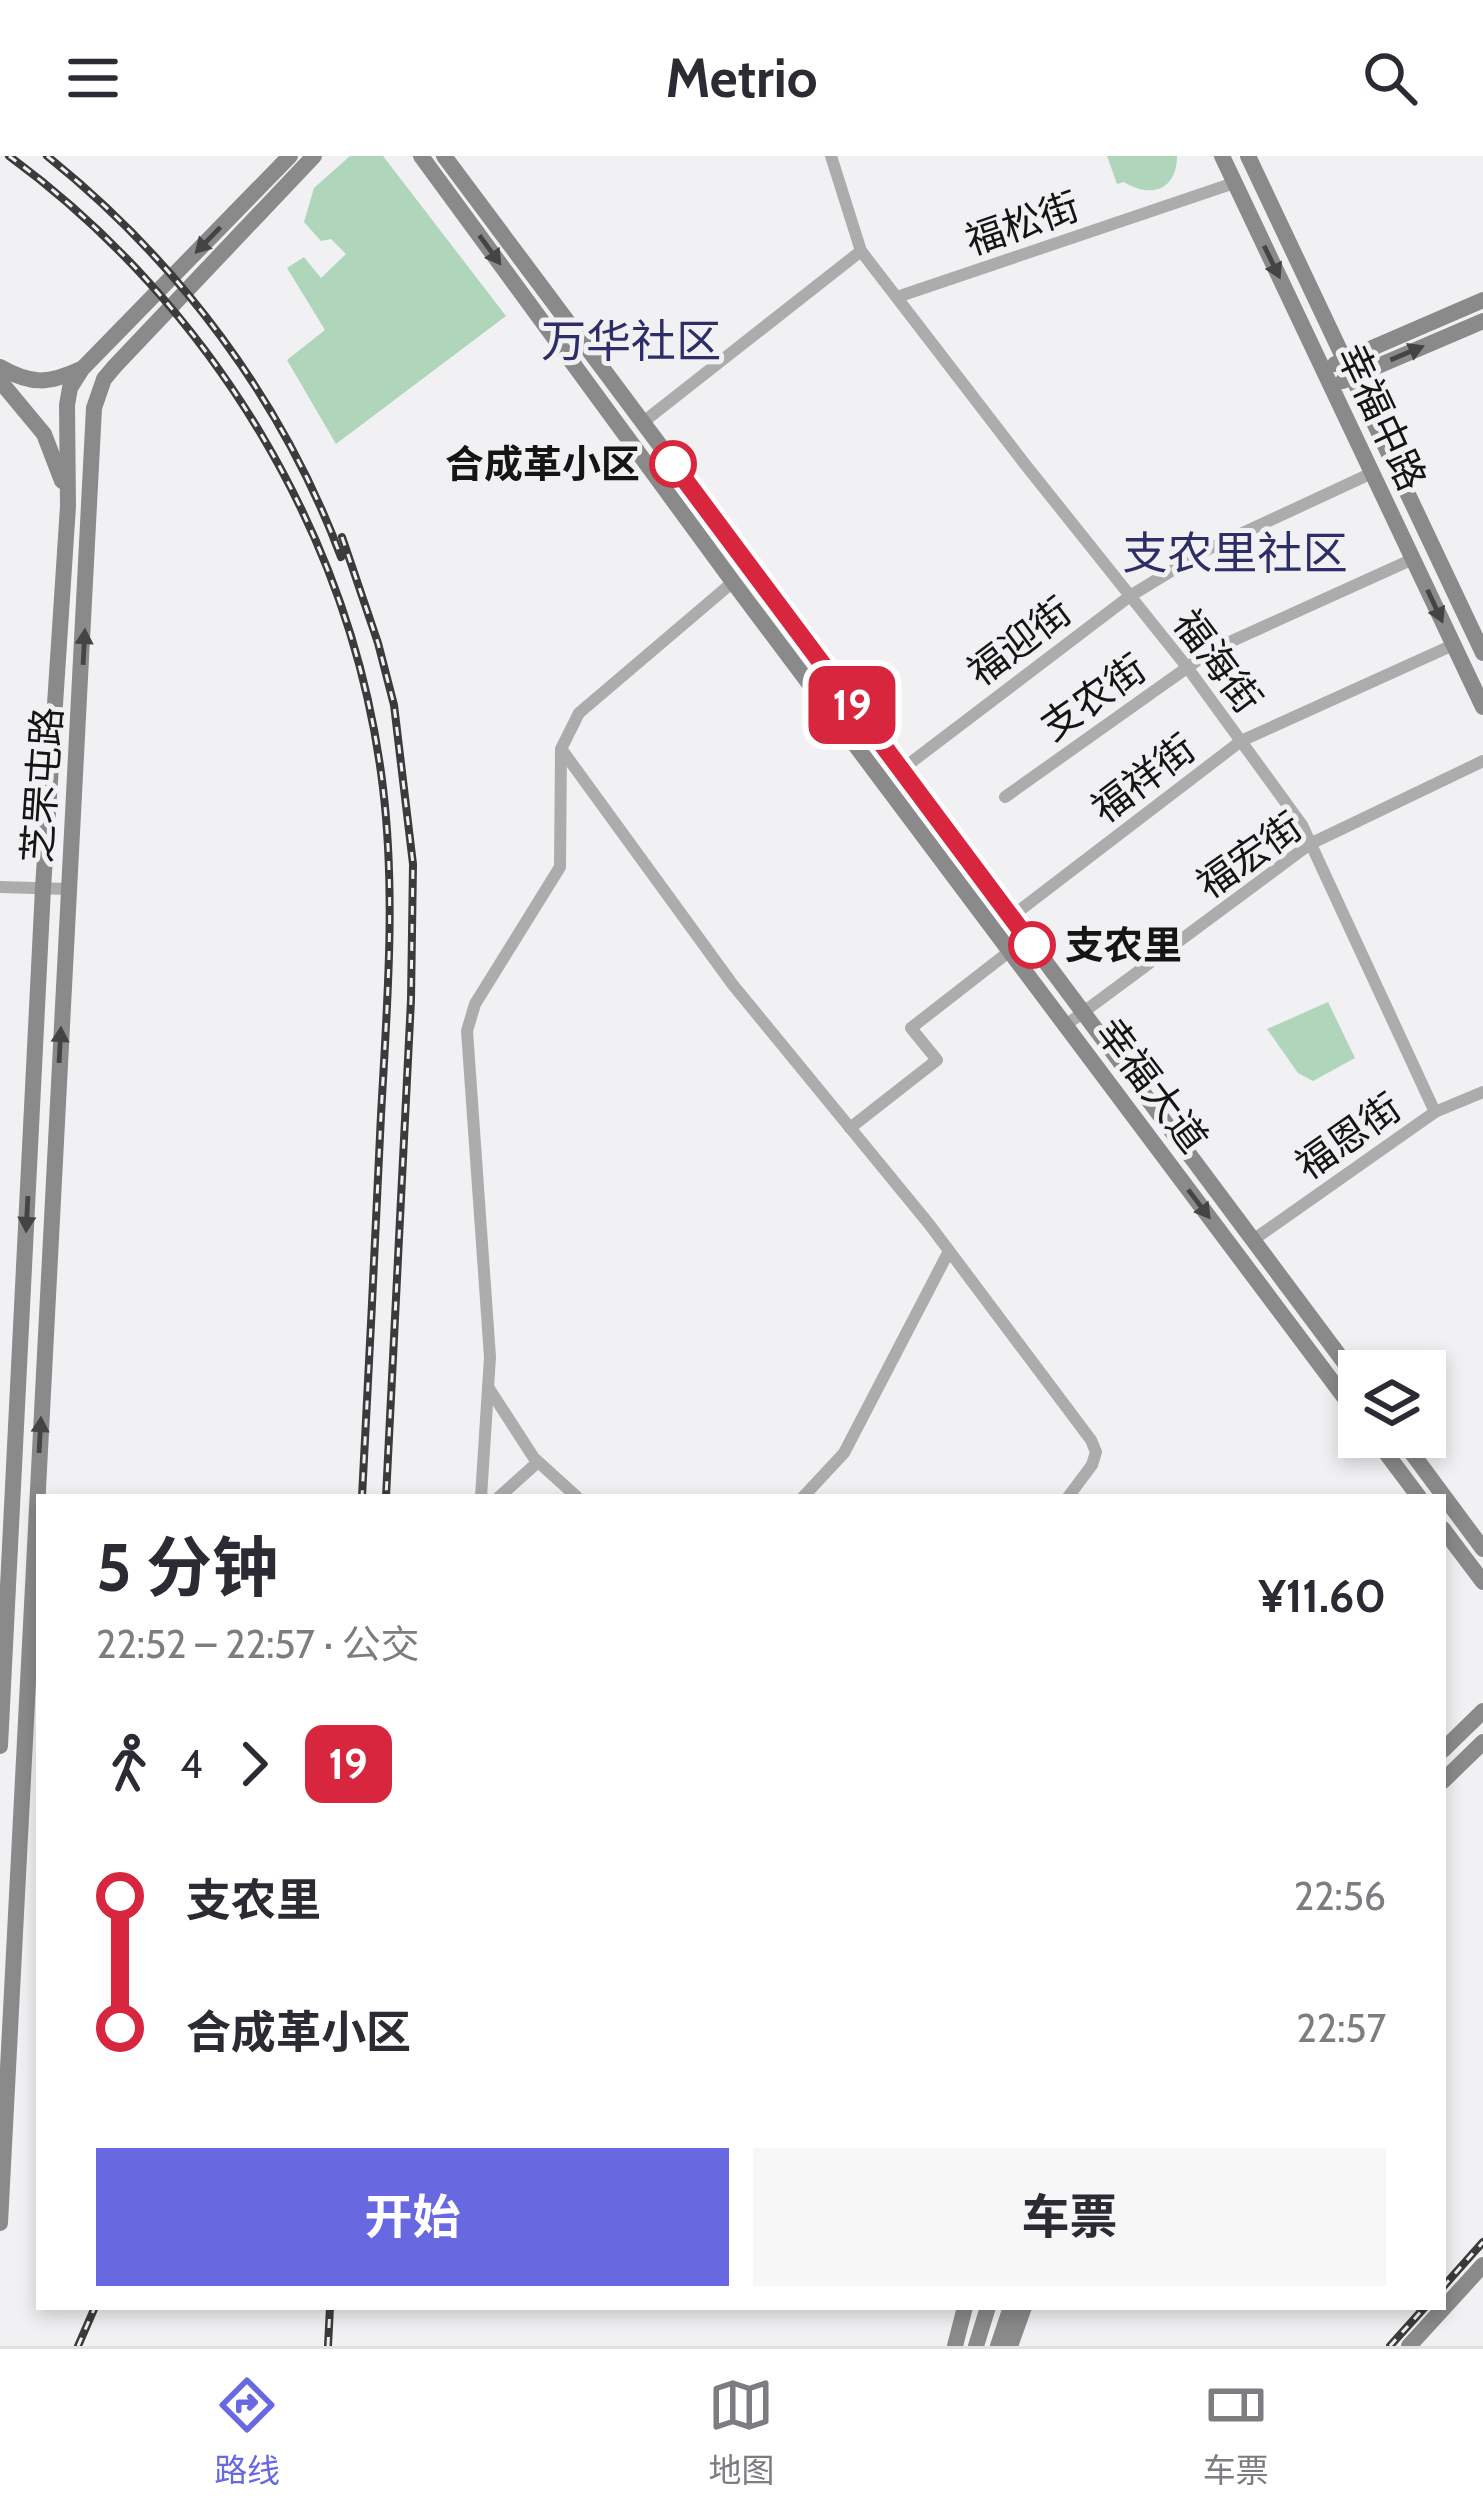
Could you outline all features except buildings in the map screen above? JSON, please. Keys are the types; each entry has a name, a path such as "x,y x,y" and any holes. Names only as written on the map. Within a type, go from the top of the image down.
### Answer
{"main road":[{"path":"0,367 41,383 82,369 290,156"},
{"name":"芝罘屯路","path":"37,1494 98,392 115,366 314,156"},
{"name":"幸福大道","path":"421,156 733,582 1338,1389"},
{"name":"幸福大道","path":"444,156 1338,1354"},
{"name":"幸福中路","path":"1222,156 1483,707"},
{"name":"幸福中路","path":"1248,156 1483,653"},
{"path":"1327,377 1483,300"},
{"path":"1348,368 1483,321"},
{"name":"芝罘屯路","path":"0,1746 43,888 68,506 68,397 82,369"},
{"path":"0,381 51,447 68,506"},
{"path":"1390,1458 1417,1494"},
{"path":"1416,1458 1442,1494"},
{"path":"1446,1499 1483,1549"},
{"name":"芝罘屯路","path":"0,2223 36,1517"},
{"path":"1446,1533 1483,1582"},
{"path":"1446,1747 1483,1711"},
{"path":"1446,1778 1483,1742"},
{"path":"1446,2305 1483,2265"},
{"path":"955,2346 964,2310"},
{"path":"976,2346 987,2310"},
{"path":"998,2346 1010,2310"},
{"path":"1010,2346 1023,2310"},
{"path":"1408,2346 1441,2310"}],"street":[{"name":"福海街","path":"831,156 861,251 1187,667 1302,825 1435,1112"},
{"name":"福松街","path":"896,297 1234,183"},
{"path":"642,423 861,251"},
{"name":"福迎街","path":"901,770 1130,596 1204,551 1372,473"},
{"name":"支农街","path":"1005,797 1234,638 1413,559"},
{"path":"481,1494 490,1358 467,1031 475,1004 560,867 561,749 578,713 733,582"},
{"name":"福祥街","path":"1011,917 1241,741 1454,645"},
{"path":"561,749 733,985 949,1251 1091,1440 1096,1452 1092,1465 1070,1494"},
{"name":"福宏街","path":"1066,1025 1310,844 1483,761"},
{"path":"0,886 68,889"},
{"path":"850,1127 937,1060 911,1028 1010,951"},
{"name":"福恩街","path":"1252,1240 1435,1112 1483,1092"},
{"path":"805,1494 844,1453 949,1251"},
{"path":"488,1387 538,1462 574,1494"},
{"path":"502,1494 538,1462"}],"green space":[{"path":"350,156 383,156 506,316 336,444 287,360 325,330 287,268 304,257 321,278 346,254 331,239 321,241 304,222 314,188"},
{"path":"1107,156 1177,156 1176,168 1167,184 1144,190 1117,184"},
{"path":"1328,1002 1355,1058 1313,1081 1298,1073 1267,1029"}],"railway":[{"path":"9,156 82,216 149,282 209,355 261,434 305,517 340,604 367,695 383,788 390,910 362,1494"},
{"path":"47,156 140,241 221,337 289,442 341,557"},
{"path":"342,537 394,705 413,864 411,1000 386,1494"},
{"path":"1446,2284 1483,2242"},
{"path":"78,2346 94,2310"},
{"path":"328,2346 330,2310"},
{"path":"1390,2346 1422,2310"}],"bus line":[{"name":"19","path":"673,464 1032,945"}],"place":[{"name":"合成革小区","path":"673,464"},
{"name":"支农里","path":"1032,945"}],"district":[{"name":"万华社区","path":"631,341"},
{"name":"支农里社区","path":"1235,553"}]}
